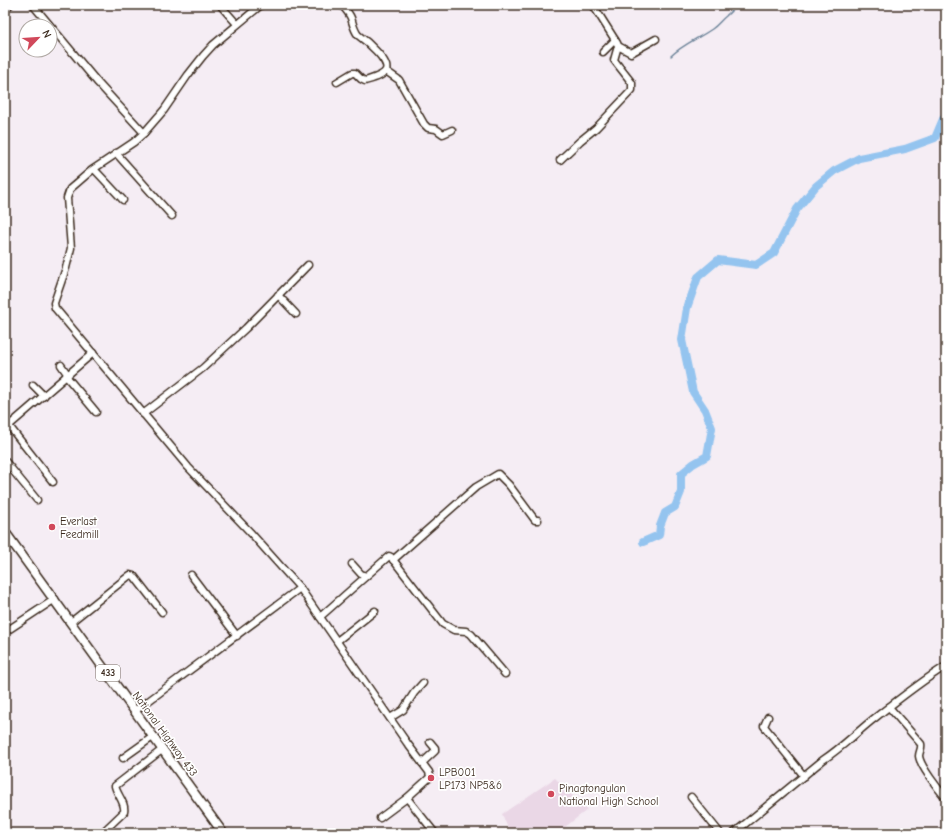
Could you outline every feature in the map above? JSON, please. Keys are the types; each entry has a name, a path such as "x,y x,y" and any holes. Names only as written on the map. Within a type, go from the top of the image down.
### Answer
{"main road":[{"name":"National Highway 433","path":"5,532 223,833"}],"street":[{"path":"5,8 10,5"},
{"path":"33,5 98,83 144,133"},
{"path":"220,5 237,24"},
{"path":"262,5 213,45 188,75 164,110 144,133 134,142 94,169 75,184 68,193 71,248 54,303 56,308 188,467 250,532 300,588 430,774 429,778 407,798 380,818"},
{"path":"342,5 352,20 357,34 369,44 386,63 386,71"},
{"path":"593,5 616,43 631,53 656,39"},
{"path":"603,52 616,43"},
{"path":"560,160 596,128 632,90 632,83 614,60 616,43"},
{"path":"336,82 352,72 355,73 360,79 365,81 386,71"},
{"path":"386,71 399,80 424,124 428,128 436,128 443,134 452,130"},
{"path":"116,153 172,216"},
{"path":"94,169 123,200"},
{"path":"143,414 203,368 308,265"},
{"path":"278,295 296,314"},
{"path":"53,482 7,427 93,353"},
{"path":"61,365 96,412"},
{"path":"33,385 44,396"},
{"path":"5,461 37,500"},
{"path":"393,560 471,492 498,474 509,484 535,520 538,520"},
{"path":"320,617 388,557 391,557 443,624 454,630 466,631 470,634 505,674"},
{"path":"352,564 361,574 366,576"},
{"path":"71,622 130,575 134,576 162,612"},
{"path":"191,575 237,636"},
{"path":"135,711 300,588"},
{"path":"5,632 55,599"},
{"path":"337,641 375,611"},
{"path":"734,833 889,707 930,676 946,666"},
{"path":"390,718 405,708 414,693 423,683"},
{"path":"889,707 921,744 919,755 922,762 932,780 946,798"},
{"path":"768,717 764,726 804,776"},
{"path":"123,758 154,736"},
{"path":"422,763 436,749 430,742"},
{"path":"102,833 124,812 125,808 116,792 115,786 163,750"},
{"path":"691,797 720,833"},
{"path":"407,798 435,833"}],"shaded area":[{"name":"Pinagtongulan National High School","path":"555,778 587,810 561,830 563,833 510,833 502,814"}],"waterway":[{"path":"671,56 680,48 714,27 736,5"},
{"path":"643,542 659,535 660,526 665,513 675,507 681,492 681,474 693,464 707,456 712,428 705,410 693,392 682,340 687,308 698,277 718,260 756,265 774,253 797,209 816,186 834,171 859,158 905,149 935,138 943,119 946,116"}],"place":[{"name":"Everlast Feedmill","path":"52,527"},
{"name":"LPB001 LP173 NP5&6","path":"431,778"},
{"name":"Pinagtongulan National High School","path":"551,794"}]}
